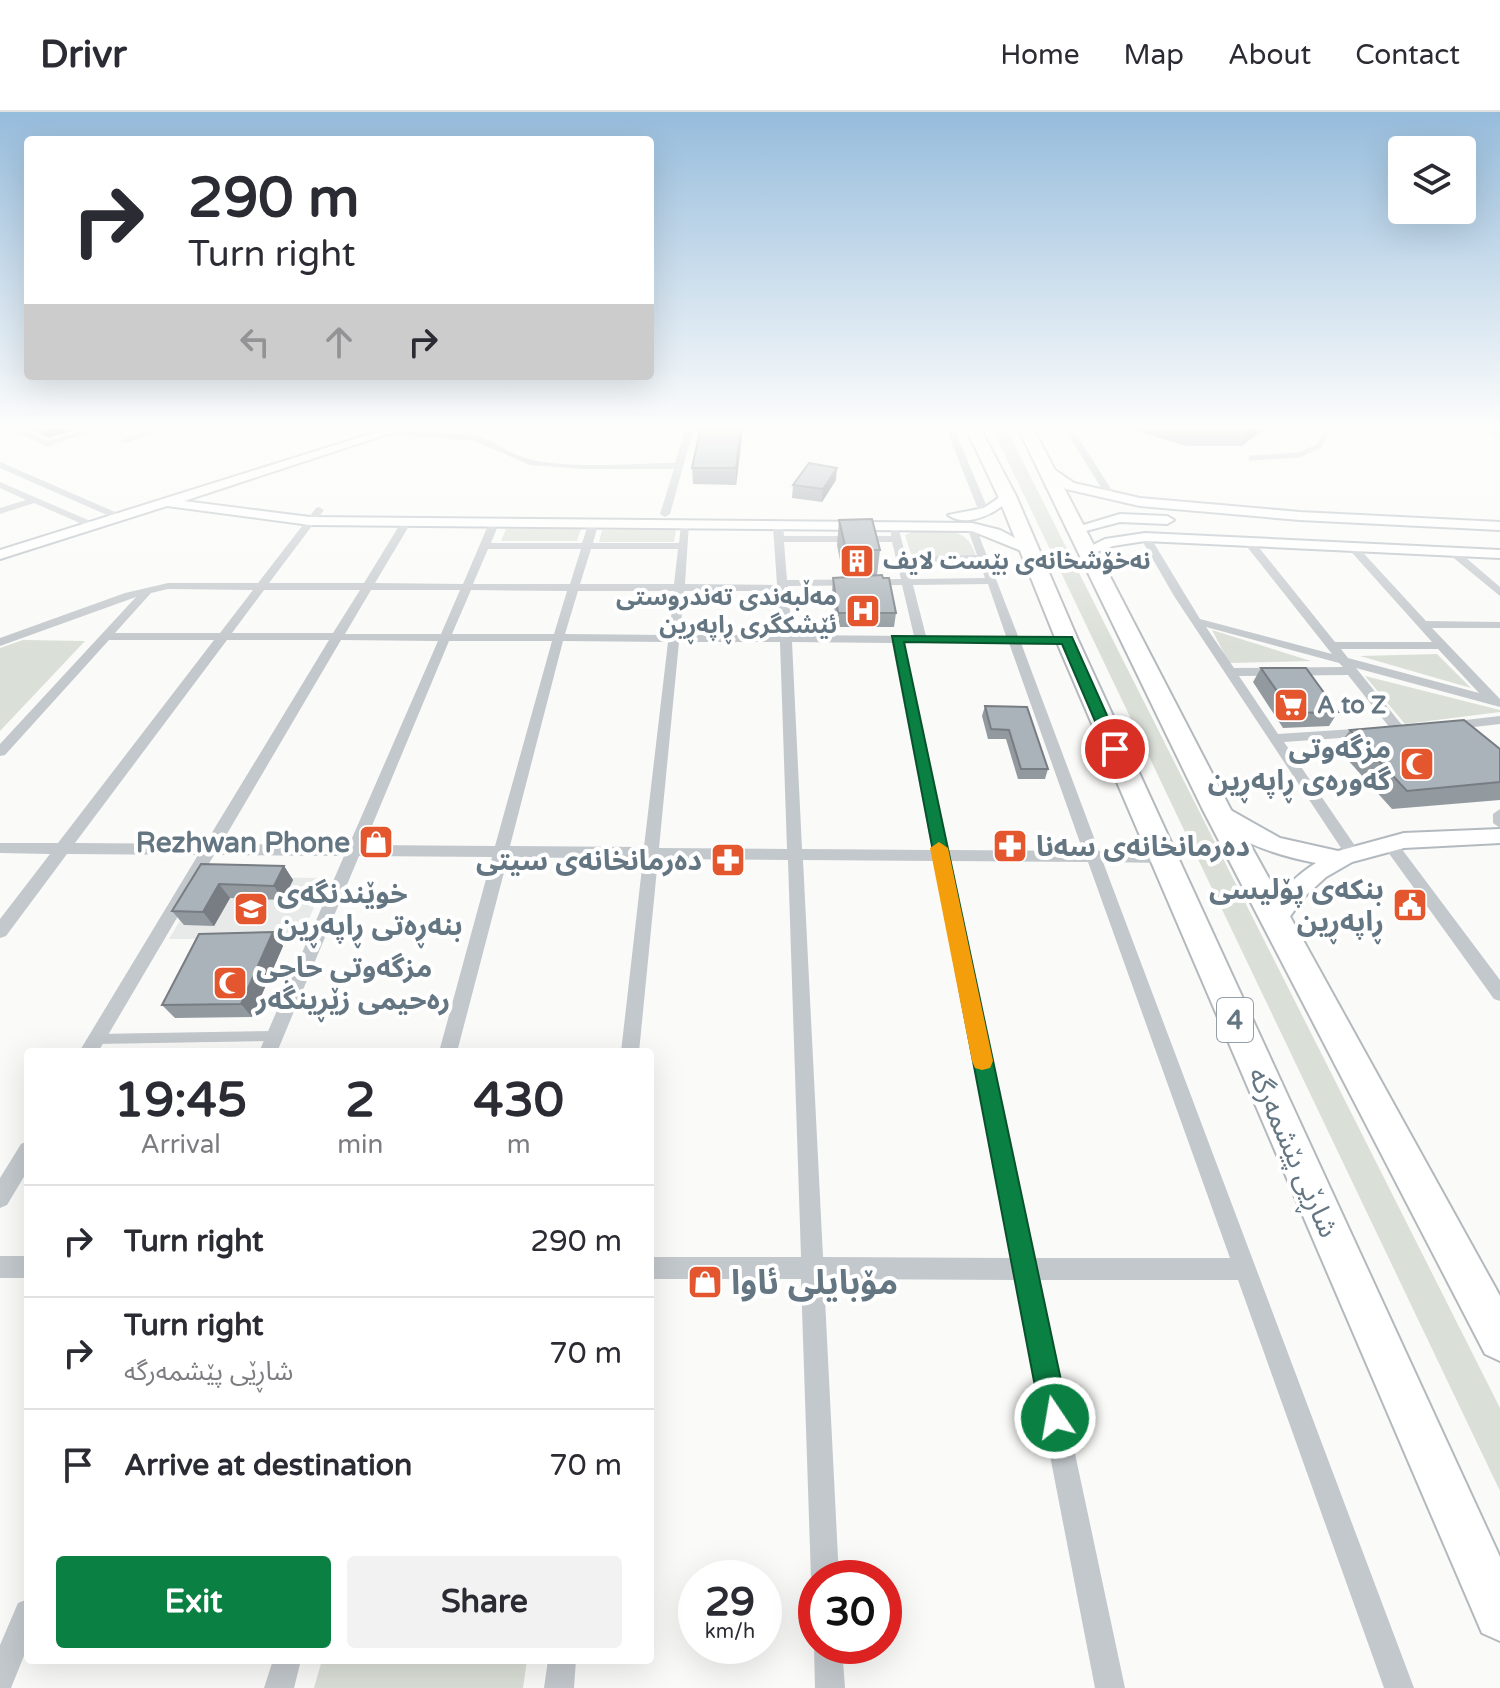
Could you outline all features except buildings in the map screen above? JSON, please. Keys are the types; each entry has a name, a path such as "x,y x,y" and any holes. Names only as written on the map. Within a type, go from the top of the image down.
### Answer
{"highway":[{"name":"شاڕێی پێشمەرگە","path":"986,500 988,512 1029,549 1500,1615"},
{"path":"1062,500 1216,808 1500,1339"}],"main road":[{"path":"0,555 173,500"},
{"path":"223,500 314,516 988,512"},
{"path":"1128,500 1172,506 1420,524 1500,526"},
{"path":"165,502 407,521 686,525 779,532 895,533 988,512"},
{"path":"1080,541 1110,519 1143,518 1432,537 1500,538"},
{"path":"1420,524 1432,537"},
{"path":"1080,541 1110,542 1145,537 1500,554"},
{"path":"1216,808 1240,828 1271,844 1304,854 1344,855 1390,844 1500,836"},
{"path":"1276,919 1302,882 1344,855"}],"street":[{"path":"0,511 35,500 92,525"},
{"path":"79,500 119,517"},
{"path":"665,514 669,500"},
{"path":"982,500 988,512 984,558 992,581 1399,1688"},
{"path":"0,931 228,634 314,516"},
{"path":"92,1045 407,521"},
{"path":"270,1048 494,523"},
{"path":"449,1048 572,587 593,525"},
{"path":"630,1048 677,637 686,525"},
{"path":"779,532 824,1560"},
{"path":"895,533 921,639"},
{"path":"1145,537 1196,621 1275,738 1344,855"},
{"path":"1248,541 1348,667 1405,730 1275,738"},
{"path":"485,546 684,546"},
{"path":"1351,546 1497,702"},
{"path":"1454,553 1500,593"},
{"path":"902,560 984,558"},
{"path":"0,642 149,589 263,586 680,587 992,581"},
{"path":"0,752 149,589"},
{"path":"1196,621 1348,667 1497,702"},
{"path":"1424,624 1500,625"},
{"path":"105,636 228,634 1067,640"},
{"path":"897,638 1110,1688"},
{"path":"1331,646 1442,645"},
{"path":"1230,672 1348,667"},
{"path":"1482,688 1500,688"},
{"path":"1446,730 1500,720"},
{"path":"1500,814 1500,823"},
{"path":"1390,844 1500,994"},
{"path":"0,848 1163,857"},
{"path":"0,1198 24,1158"},
{"path":"0,1267 24,1267"},
{"path":"654,1268 1245,1269"},
{"path":"0,1679 24,1622"},
{"path":"279,1688 286,1664"},
{"path":"559,1688 562,1664"},
{"path":"829,1664 830,1688"}],"lane":[{"path":"92,1045 275,1036"}],"shaded area":[{"path":"1026,500 1042,500 1500,1408 1500,1491"},
{"path":"506,529 581,529 577,541 501,541"},
{"path":"602,530 676,530 674,542 599,542"},
{"path":"912,532 959,534 972,545 976,556 912,557 905,535"},
{"path":"1212,630 1311,661 1229,663"},
{"path":"23,640 85,641 0,731 0,648"},
{"path":"1437,654 1471,688 1360,656"},
{"path":"1365,676 1500,710 1500,712 1405,724"},
{"name":"خوێندنگەی بنەڕەتی ڕاپەڕین","path":"206,877 327,878 300,939 169,939"},
{"path":"321,1664 526,1664 523,1688 314,1688"}],"slow traffic":[{"path":"939,848 982,1061"}],"place":[{"name":"نەخۆشخانەی بێست لایف","path":"857,561"},
{"name":"مەڵبەندی تەندروستی ئێشکگری ڕاپەڕین","path":"863,611"},
{"name":"A to Z","path":"1291,705"},
{"name":"مزگەوتی گەورەی ڕاپەڕین","path":"1417,764"},
{"name":"Rezhwan Phone","path":"376,842"},
{"name":"دەرمانخانەی سەنا","path":"1010,846"},
{"name":"دەرمانخانەی سیتی","path":"728,860"},
{"name":"بنکەی پۆلیسی ڕاپەڕین","path":"1410,905"},
{"name":"خوێندنگەی بنەڕەتی ڕاپەڕین","path":"251,909"},
{"name":"مزگەوتی حاجی رەحیمی زێڕینگەر","path":"230,983"},
{"name":"مۆبایلی ئاوا","path":"705,1282"}],"route":[{"path":"1055,1418 897,638 1067,640 1115,749"}]}
